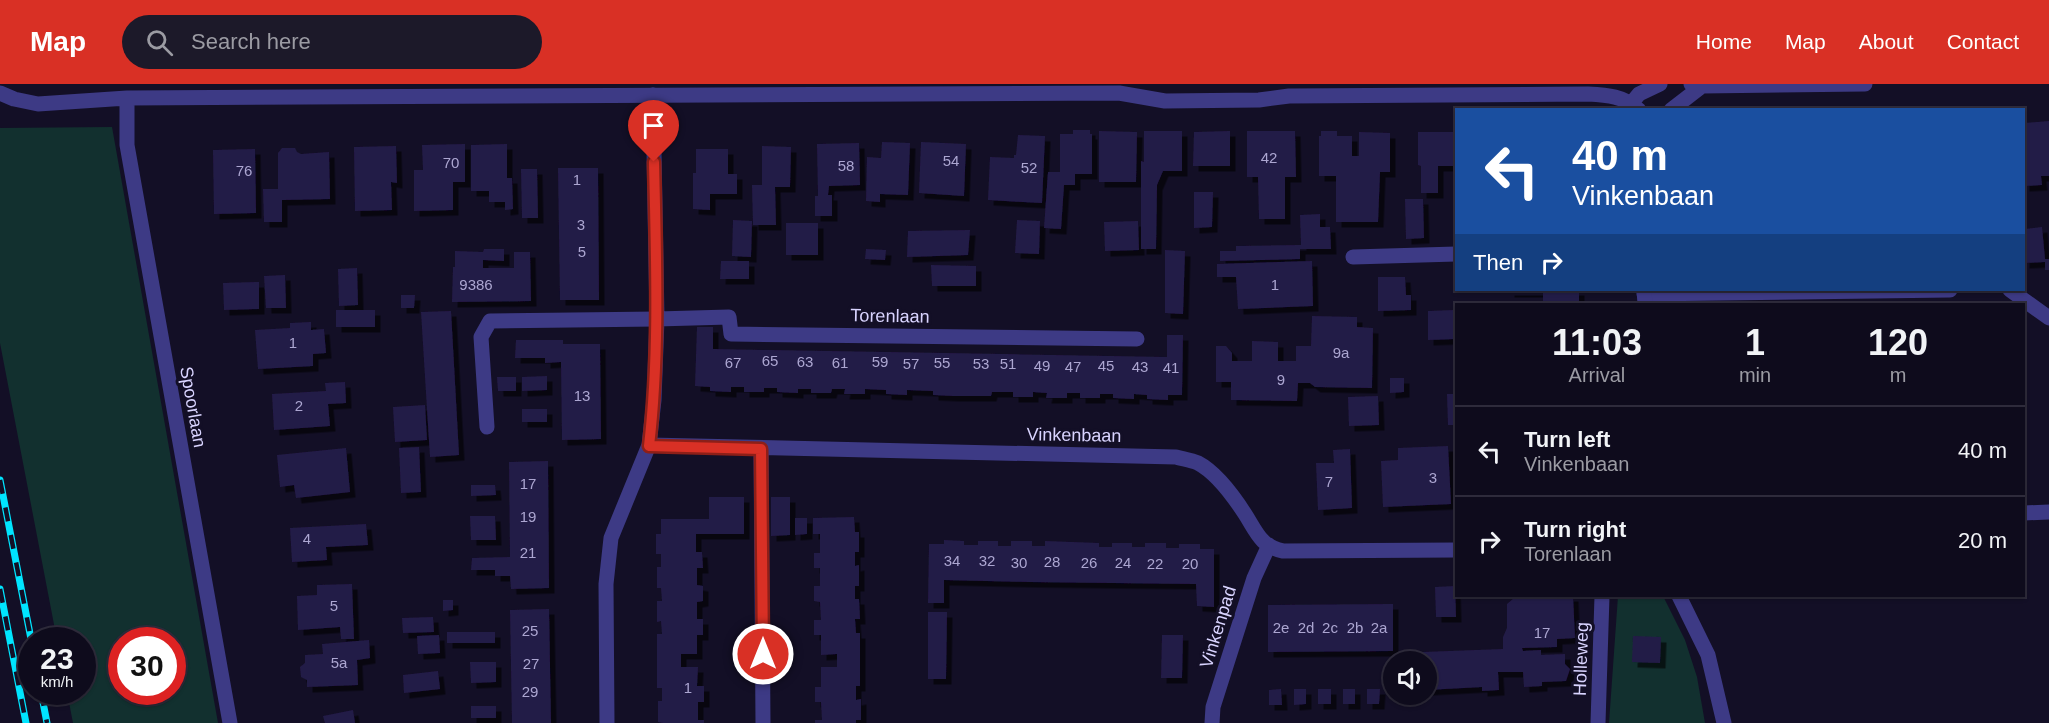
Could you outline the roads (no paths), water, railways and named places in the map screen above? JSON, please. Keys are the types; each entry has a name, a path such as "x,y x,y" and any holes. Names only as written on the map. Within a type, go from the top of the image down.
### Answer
{"street":[{"path":"0,93 14,99 38,104 127,98 1119,93 1165,101 1259,100 1289,96 1588,94 1612,95 1632,107 1640,93 1660,84"},
{"path":"1673,108 1697,85 1865,84"},
{"path":"607,723 606,584 611,538 649,446 654,400 657,319 652,95"},
{"name":"Spoorlaan","path":"127,98 126,145 230,723"},
{"path":"1353,257 1455,254"},
{"path":"1644,296 1695,299 1922,291"},
{"path":"2011,291 2049,318"},
{"name":"Torenlaan","path":"487,427 481,337 490,321 729,317 731,334 1137,339"},
{"name":"Vinkenbaan","path":"649,446 1176,457 1198,463 1213,475 1245,515 1256,534 1269,545"},
{"path":"761,449 763,723"},
{"path":"2025,513 2049,512"},
{"path":"1269,545 1275,550 1283,551 1455,550"},
{"name":"Vinkenpad","path":"1212,723 1213,707 1254,578 1269,545"},
{"name":"Holleweg","path":"1598,723 1602,597"},
{"path":"1679,597 1708,656 1724,723"}],"railway":[{"path":"0,480 29,627"},
{"path":"0,589 26,723"},
{"path":"44,705 47,723"}]}
